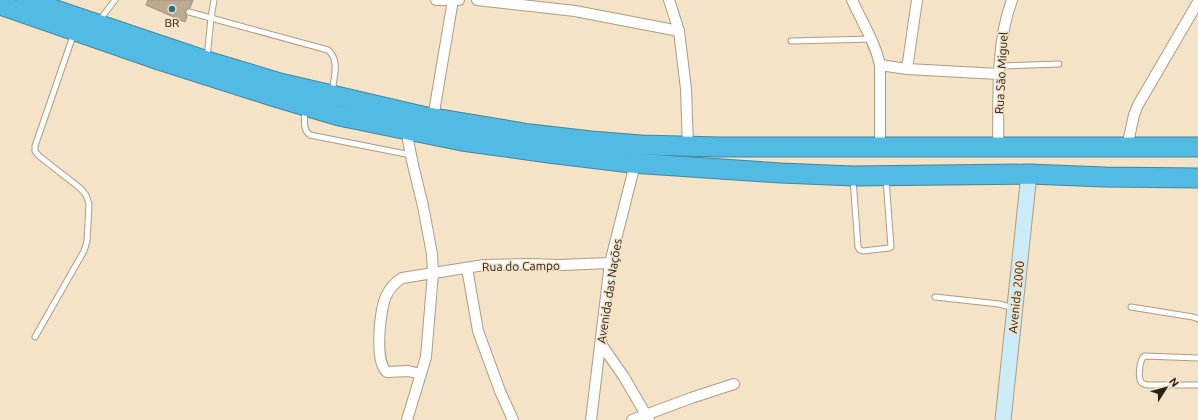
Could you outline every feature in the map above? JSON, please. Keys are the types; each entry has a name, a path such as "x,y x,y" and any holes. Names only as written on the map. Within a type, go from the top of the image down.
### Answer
{"highway":[{"path":"26,0 207,61 280,83 331,96 434,118 530,134 590,141 688,147 1198,147"},
{"path":"0,5 162,61 339,116 469,142 635,164 780,173 853,176 1029,174 1105,177 1198,178"}],"street":[{"path":"434,118 455,0 436,0"},
{"path":"477,0 575,11 679,31"},
{"path":"669,0 679,31 686,89 688,147"},
{"path":"852,0 878,54 880,65 880,148"},
{"path":"907,69 917,0"},
{"name":"Rua São Miguel","path":"998,148 1000,70 1004,25 1012,0"},
{"path":"1127,147 1134,115 1138,105 1198,2"},
{"path":"880,65 907,69 1000,70"},
{"path":"406,130 423,206 432,254 433,273 427,350 407,420"},
{"name":"Avenida das Nações","path":"592,420 610,263 635,164"},
{"name":"Avenida 2000","path":"1003,420 1029,174"},
{"name":"Rua do Campo","path":"421,374 408,371 387,372 384,369 380,355 381,316 386,297 393,284 407,276 484,265 610,263"},
{"path":"467,268 478,331 513,420"},
{"path":"601,344 624,377 647,417"},
{"path":"632,420 647,417 691,398 734,384"}],"lane":[{"path":"97,24 115,0"},
{"path":"207,61 214,0"},
{"path":"189,12 328,50 333,54 336,61 331,96"},
{"path":"35,338 84,251 87,241 89,204 86,195 80,188 39,156 35,151 35,146 75,31"},
{"path":"791,42 872,40"},
{"path":"1000,70 1059,64"},
{"path":"305,106 305,129 310,135 411,155"},
{"path":"853,176 858,247 863,251 891,247 886,175"},
{"path":"934,297 999,304 1015,308"},
{"path":"1131,307 1198,319"},
{"path":"1198,358 1144,356 1140,363 1140,380 1142,383 1148,385 1198,385"}],"building":[{"name":"BR","path":"148,0 193,0 190,8 185,11 187,16 185,22 146,5"}],"place":[{"name":"BR","path":"172,9"}]}
